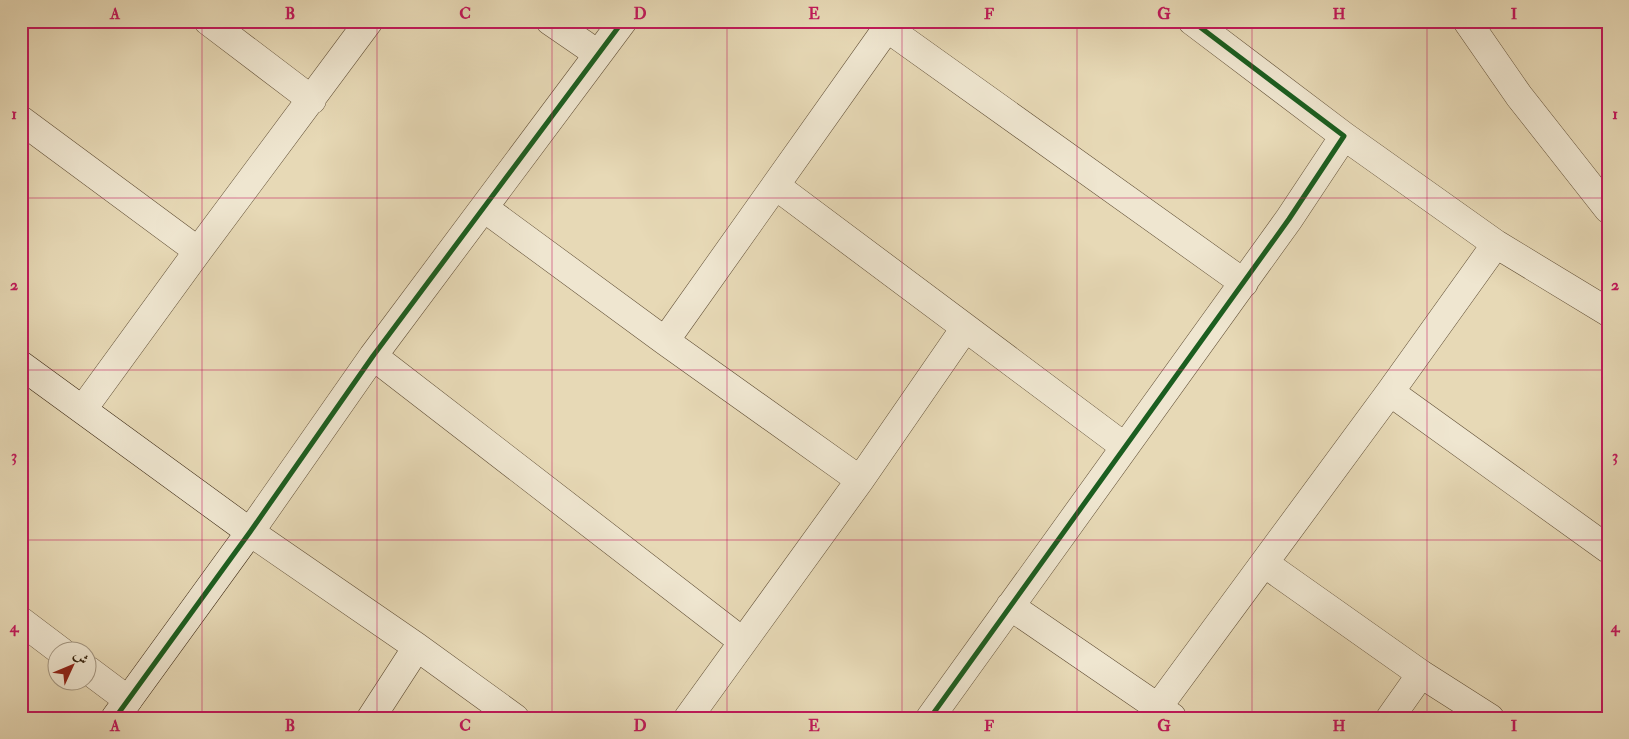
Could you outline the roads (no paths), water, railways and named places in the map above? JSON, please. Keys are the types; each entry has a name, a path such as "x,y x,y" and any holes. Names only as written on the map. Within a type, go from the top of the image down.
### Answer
{"street":[{"path":"208,21 312,100"},
{"path":"83,409 198,251 370,21"},
{"path":"550,21 598,54"},
{"path":"98,682 121,709 250,532 373,356 623,21"},
{"path":"1192,21 1344,136 1496,244 1608,312"},
{"path":"1467,21 1519,96 1608,209"},
{"path":"665,341 890,24 1244,282"},
{"path":"21,120 198,251"},
{"path":"930,718 1289,220 1344,136"},
{"path":"776,186 1125,447"},
{"path":"484,208 665,341 860,480"},
{"path":"1010,606 1166,712 1264,563 1496,244"},
{"path":"688,718 860,480 965,328"},
{"path":"373,356 742,641"},
{"path":"21,365 250,532 516,718"},
{"path":"1390,392 1605,541"},
{"path":"1264,563 1421,674 1490,718"},
{"path":"21,621 49,642"},
{"path":"371,718 417,647"},
{"path":"1390,718 1421,674"}]}
